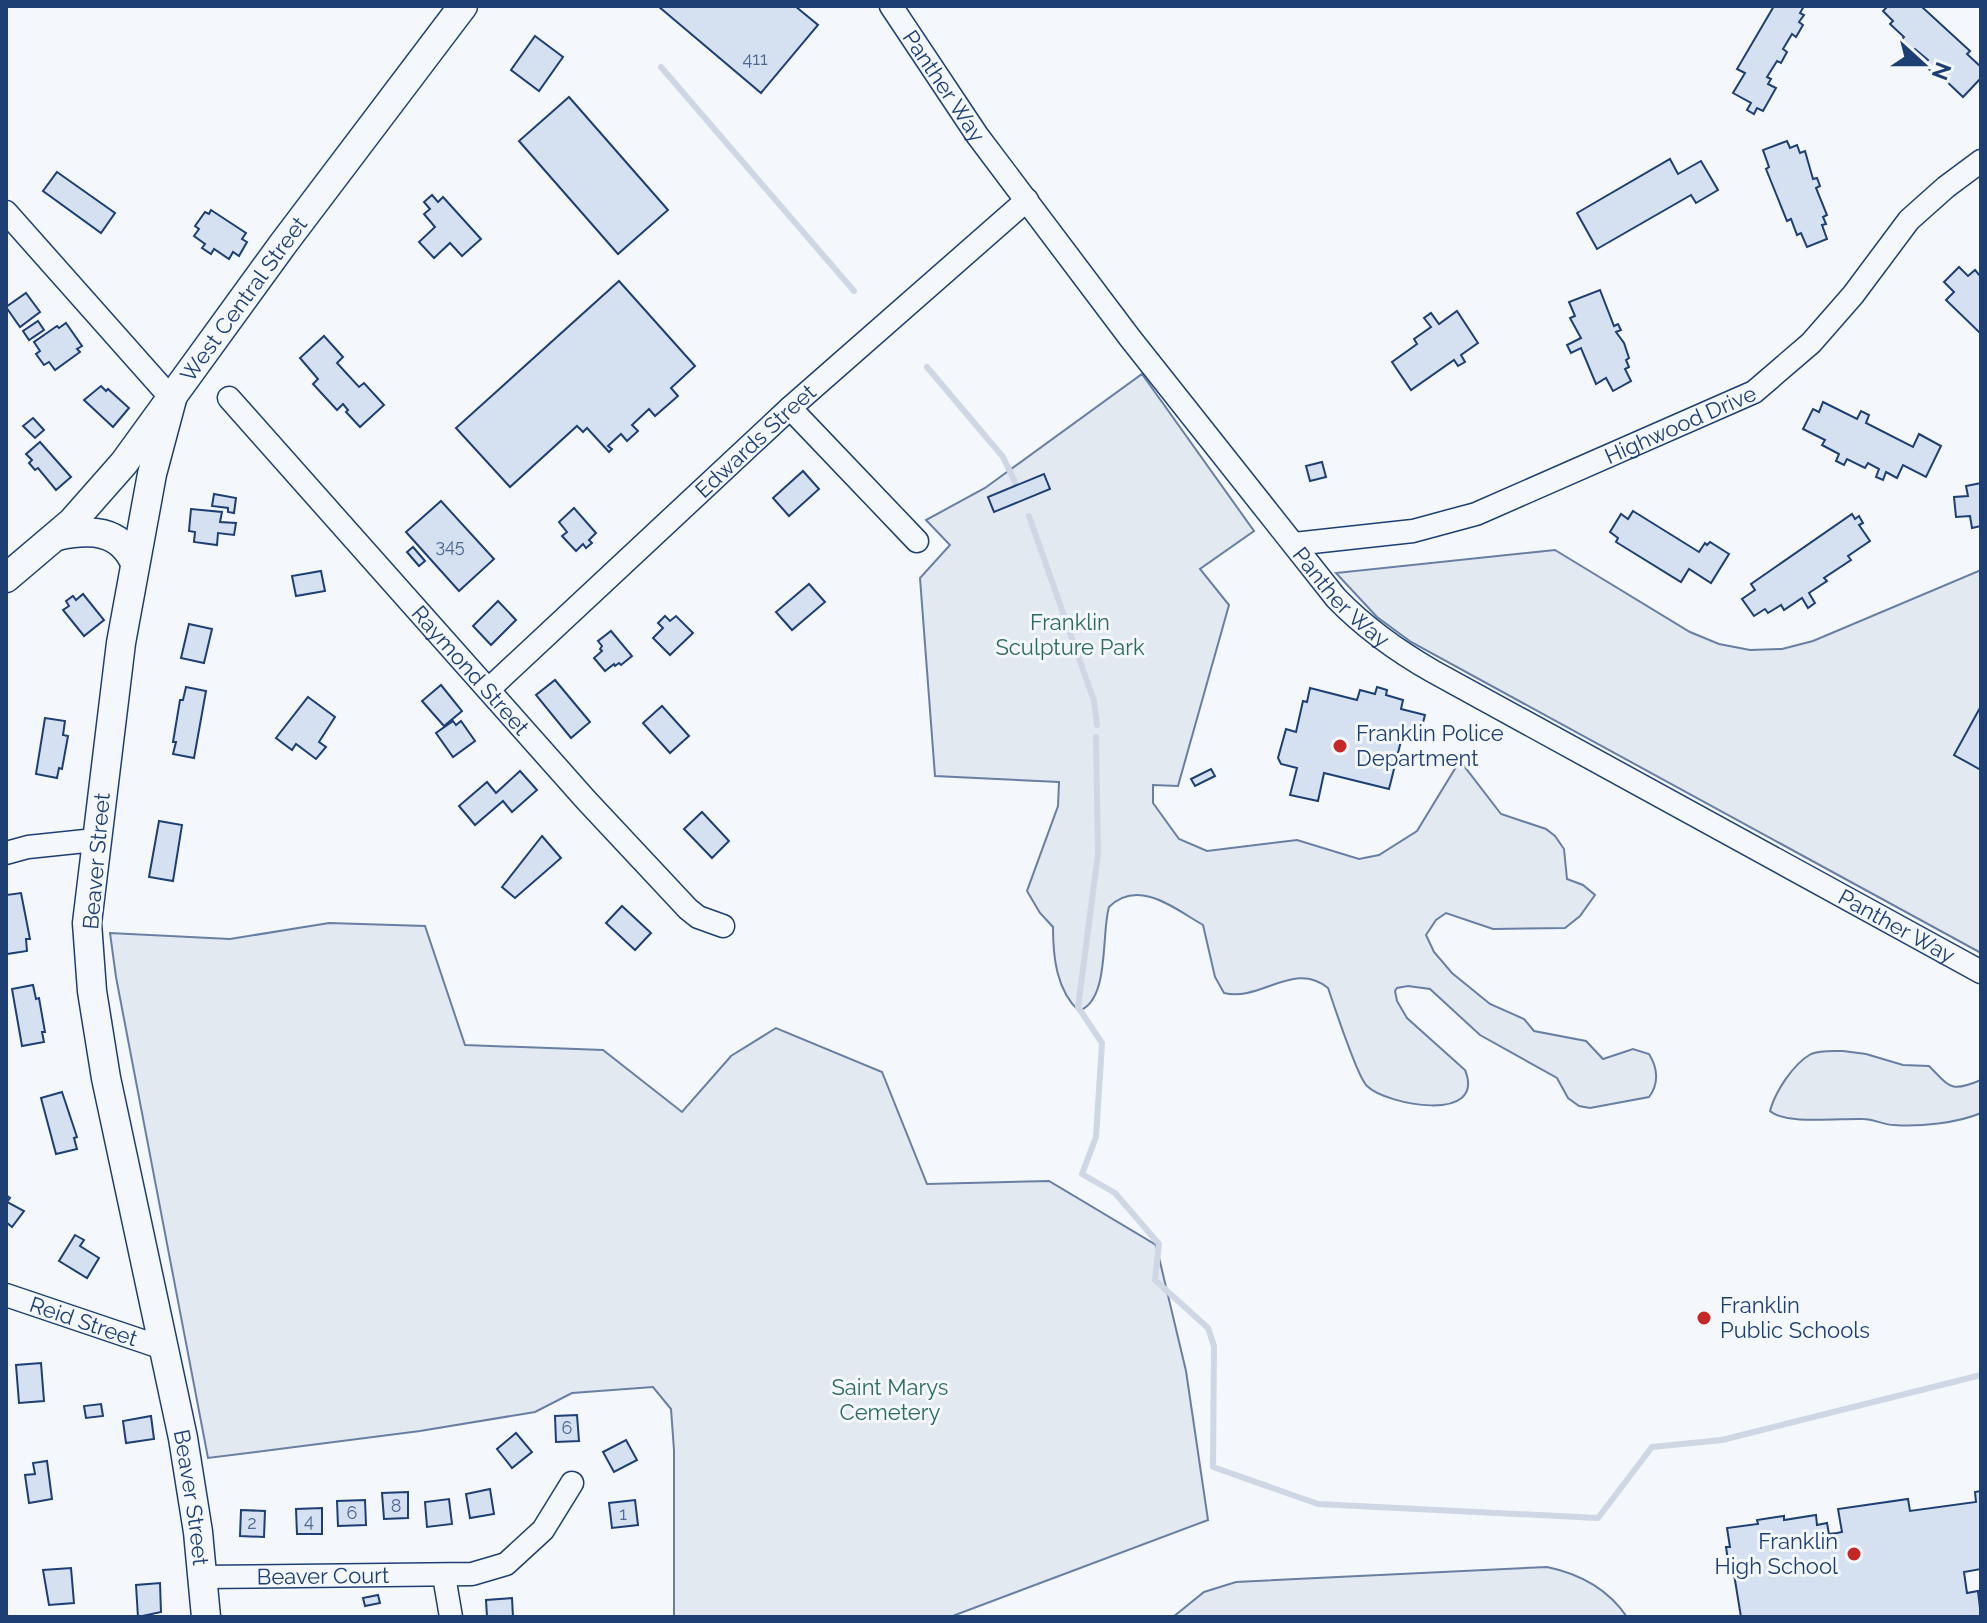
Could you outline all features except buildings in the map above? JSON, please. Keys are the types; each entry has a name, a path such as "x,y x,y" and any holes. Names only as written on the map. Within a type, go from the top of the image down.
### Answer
{"main road":[{"name":"West Central Street","path":"6,578 57,536 102,490 463,6"},
{"name":"Beaver Street","path":"172,399 152,474 121,643 87,923 92,991 106,1078 183,1438 198,1532 206,1617"},
{"path":"57,536 84,531 105,533 123,544 135,563"}],"street":[{"name":"Panther Way","path":"891,6 953,101 1130,338 1349,612 1373,634 1394,649 1981,972"},
{"name":"Highwood Drive","path":"1294,544 1413,531 1476,514 1754,392 1811,343 1853,295 1909,220 1981,161"},
{"name":"Edwards Street","path":"489,689 790,408 1027,200"},
{"path":"6,212 172,399"},
{"name":"Raymond Street","path":"229,398 586,800 688,909 698,917 723,926"},
{"path":"790,408 917,541"},
{"path":"6,853 28,847 95,840"},
{"name":"Reid Street","path":"6,1295 163,1348"},
{"name":"Beaver Court","path":"201,1577 472,1574 506,1564 543,1530 572,1483"},
{"path":"444,1576 451,1617"}],"green space":[{"name":"Franklin Sculpture Park","path":"1142,374 1254,531 1200,569 1229,605 1178,786 1153,785 1153,803 1179,839 1207,851 1297,840 1359,859 1379,855 1417,831 1456,767 1464,766 1501,814 1546,829 1555,836 1564,849 1567,879 1583,885 1595,895 1580,916 1565,928 1493,929 1446,913 1436,920 1426,935 1434,952 1452,973 1490,1004 1524,1019 1534,1031 1586,1041 1603,1059 1633,1049 1649,1054 1656,1076 1649,1097 1590,1108 1579,1106 1568,1098 1557,1078 1480,1035 1430,989 1408,986 1395,991 1407,1018 1465,1070 1468,1087 1462,1098 1449,1104 1412,1104 1393,1099 1378,1093 1363,1080 1328,988 1303,978 1251,992 1224,993 1215,977 1203,925 1157,899 1145,896 1132,895 1109,907 1103,965 1096,994 1079,1011 1071,1003 1057,972 1053,927 1027,891 1058,806 1059,782 935,776 920,578 950,545 926,520 985,488"},
{"path":"1555,550 1690,632 1719,644 1750,650 1782,649 1813,641 1981,570 1981,953 1411,642 1377,617 1336,573"},
{"name":"Saint Marys Cemetery","path":"329,923 425,926 465,1045 603,1050 682,1112 731,1056 776,1028 882,1072 927,1184 1049,1181 1156,1245 1186,1371 1208,1520 950,1617 674,1617 674,1450 671,1409 653,1387 572,1393 535,1412 420,1431 208,1458 110,933 230,939"},
{"path":"1843,1051 1903,1065 1929,1066 1951,1086 1981,1080 1981,1113 1950,1122 1890,1125 1863,1119 1788,1118 1770,1111 1786,1079 1804,1059 1818,1052"},
{"path":"1547,1567 1593,1584 1611,1598 1627,1617 1173,1617 1204,1592 1236,1582"}],"waterway":[{"path":"661,67 854,291"},
{"path":"927,367 1003,457 1016,484"},
{"path":"1029,516 1094,701 1097,725"},
{"path":"1096,737 1098,854 1078,1007 1102,1043 1096,1137 1082,1174 1115,1193 1159,1244 1155,1280 1208,1328 1214,1346 1213,1467 1318,1504 1598,1518 1652,1447 1722,1440 1981,1375"}],"place":[{"name":"Franklin Police Department","path":"1340,746"},
{"name":"Franklin Public Schools","path":"1704,1318"},
{"name":"Franklin High School","path":"1854,1554"}]}
